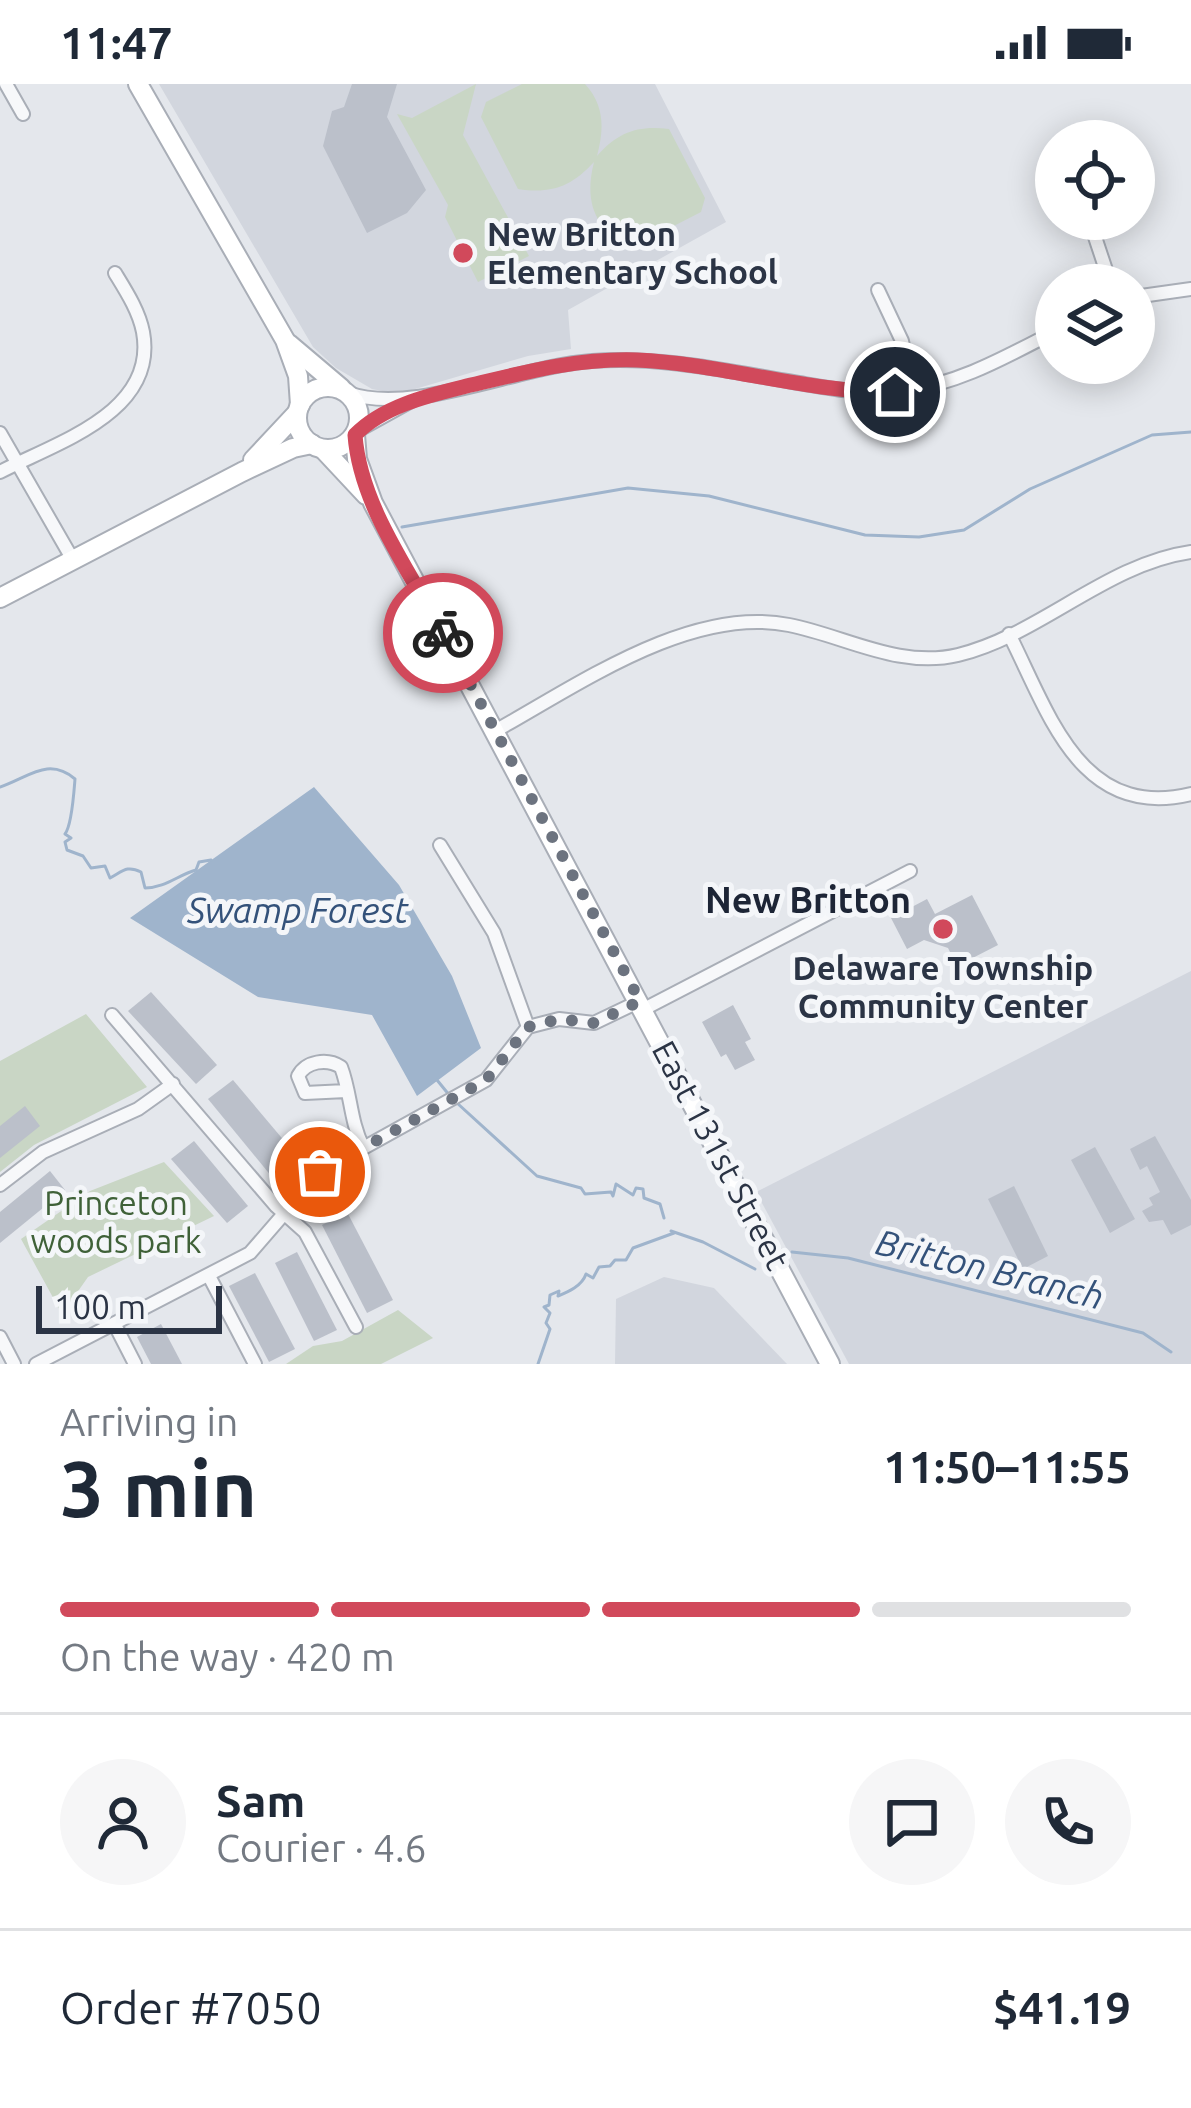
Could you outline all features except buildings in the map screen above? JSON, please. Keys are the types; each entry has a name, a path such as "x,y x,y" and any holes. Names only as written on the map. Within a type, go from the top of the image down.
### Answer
{"street":[{"path":"7,84 23,114"},
{"path":"138,84 285,340 298,376 303,436 318,446"},
{"path":"0,472 108,415 131,390 144,356 143,329 115,273"},
{"path":"1155,294 1191,289"},
{"path":"878,290 902,341 912,390"},
{"path":"285,340 345,391 359,410 356,433"},
{"path":"242,472 318,388 376,401 419,397 516,372 615,360 664,362 866,392 912,390 962,377 1035,341"},
{"path":"0,598 293,448 346,444 356,433 419,397"},
{"path":"0,433 73,560"},
{"name":"East 131st Street","path":"356,433 357,459 373,503 830,1364"},
{"name":"East 131st Street","path":"318,446 373,503"},
{"path":"495,731 665,640 708,626 777,623 876,651 919,658 962,654 1142,566 1191,553"},
{"path":"1009,634 1064,742 1084,769 1144,799 1191,794"},
{"path":"440,845 494,933 528,1027"},
{"path":"36,1364 250,1253 320,1172 474,1088 496,1070 528,1027 559,1019 594,1023 642,1005 910,871"},
{"path":"112,1015 305,1232 356,1327"},
{"path":"0,1185 43,1152 138,1109 173,1084"},
{"path":"346,1091 363,1147"},
{"path":"209,1276 255,1364"},
{"path":"115,1325 135,1364"},
{"path":"0,1337 14,1364"}],"shaded area":[{"name":"New Britton Elementary School","path":"159,84 655,84 726,222 568,310 571,349 528,356 398,394 372,389 336,368 313,347"},
{"path":"1191,971 1191,1364 849,1364 756,1192"},
{"path":"664,1277 714,1288 787,1364 615,1364 616,1299"}],"green space":[{"path":"476,84 463,135 529,256 478,282 445,217 448,205 397,114 412,118"},
{"path":"522,84 585,84 601,118 597,156 629,132 669,129 705,198 701,212 631,248 608,232 595,213 590,190 594,162 560,187 518,189 481,117 486,102"},
{"path":"86,1014 147,1087 34,1145 0,1172 0,1061"},
{"name":"Princeton woods park","path":"164,1162 214,1216 88,1277 62,1314 21,1239 90,1191"},
{"path":"398,1310 433,1338 381,1364 286,1364 313,1346 342,1341"}],"water":[{"name":"Swamp Forest","path":"314,787 399,885 452,976 481,1048 417,1096 372,1015 258,997 130,918"}],"waterway":[{"path":"402,527 628,488 709,496 865,535 919,537 964,530 1030,489 1152,435 1191,432"},
{"path":"0,787 47,769 75,779 65,834 71,838 65,842 67,850 83,856 91,868 105,866 110,878 132,869 141,872 145,888 152,887 211,860"},
{"path":"437,1080 450,1096"},
{"path":"457,1103 537,1176 581,1188 585,1194 611,1192 613,1196 616,1184 633,1195 636,1188 643,1189 644,1198 660,1204 664,1218"},
{"name":"Britton Branch","path":"671,1231 755,1269"},
{"path":"538,1364 550,1329 546,1323 550,1313 544,1307 550,1295 566,1293 586,1274 593,1278 599,1267 626,1260 633,1248 674,1233"},
{"name":"Britton Branch","path":"792,1252 848,1258 1143,1333 1171,1352"}],"way so far":[{"path":"320,1172 486,1080 528,1027 559,1019 594,1023 640,1001 443,633"}],"place":[{"name":"New Britton Elementary School","path":"463,253"},
{"name":"Delaware Township Community Center","path":"943,929"}],"district":[{"name":"New Britton","path":"808,900"}],"route":[{"path":"443,633 373,503 357,459 357,431 419,397 560,364 638,360 836,389 895,392"}]}
